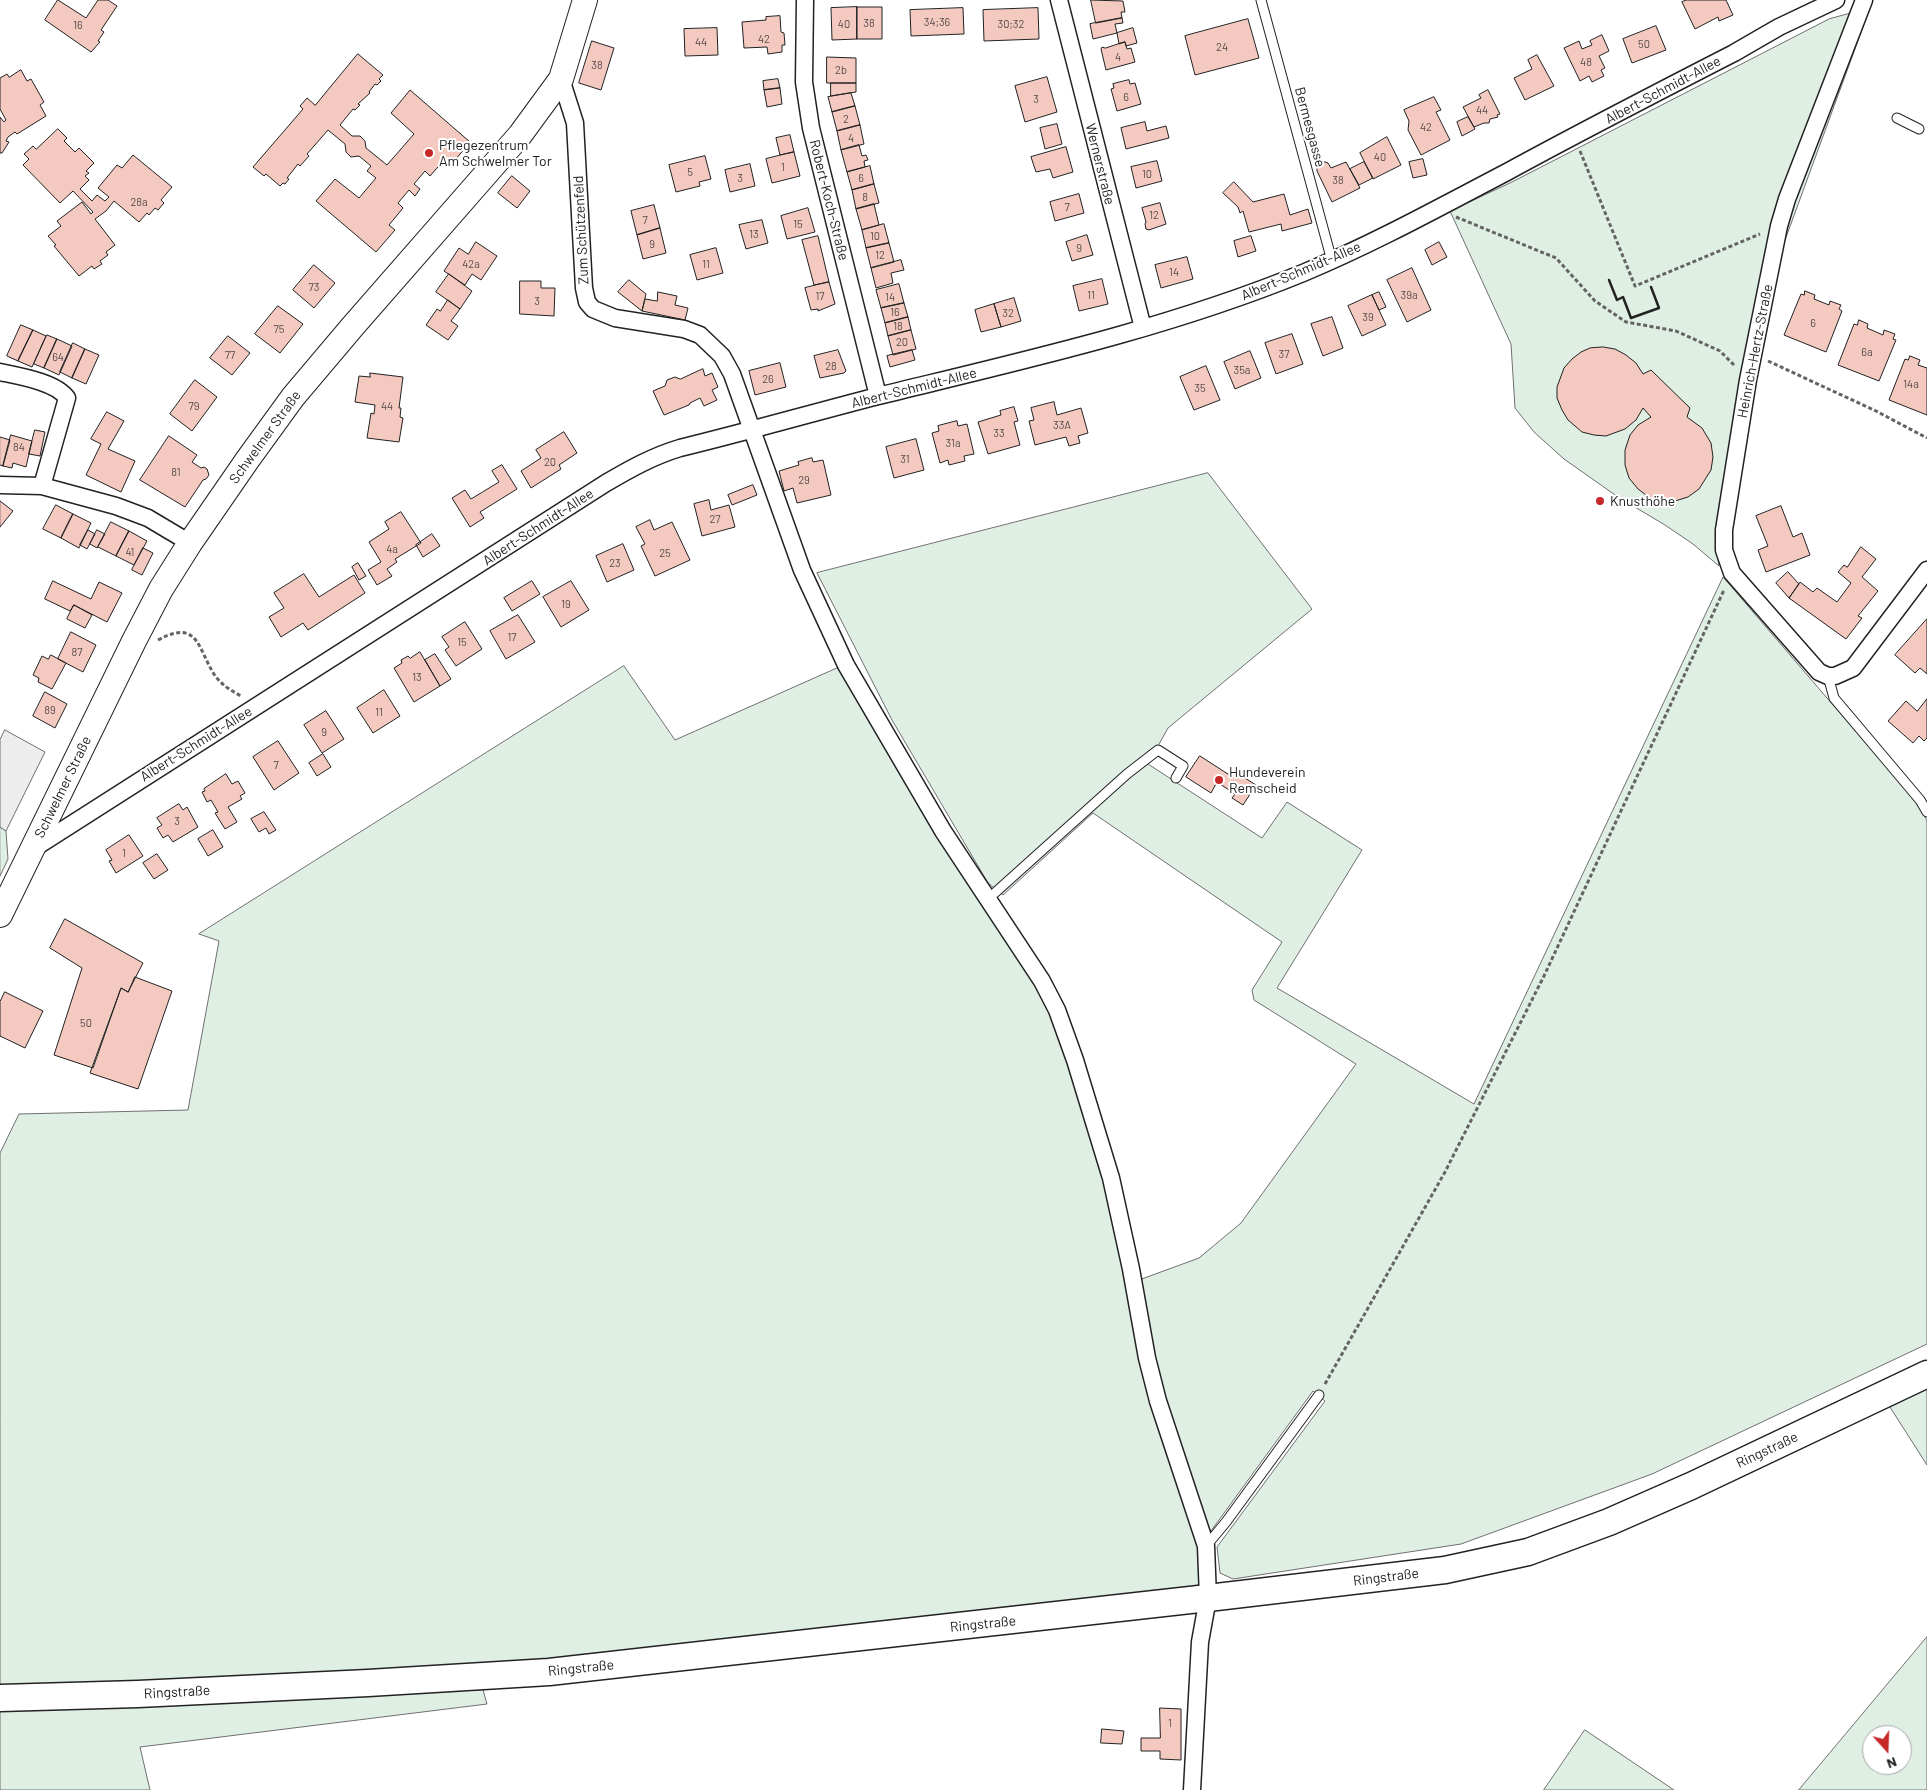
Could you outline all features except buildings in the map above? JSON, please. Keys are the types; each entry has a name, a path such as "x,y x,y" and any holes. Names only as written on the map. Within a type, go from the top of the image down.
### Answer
{"main road":[{"name":"Ringstraße","path":"0,1698 138,1694 532,1673 1445,1570 1528,1552 1571,1537 1648,1505 1927,1374"}],"street":[{"name":"Schwelmer Straße","path":"0,914 134,641 161,589 190,543 293,398 353,326 520,135 560,79 585,0"},
{"name":"Robert-Koch-Straße","path":"805,0 804,82 811,128 878,396"},
{"name":"Wernerstraße","path":"1059,0 1143,328"},
{"name":"Albert-Schmidt-Allee","path":"32,849 606,483 662,453 878,396 950,380 1143,328 1212,307 1332,261 1437,209 1779,28 1836,0"},
{"name":"Heinrich-Hertz-Straße","path":"1828,676 1819,672 1732,574 1724,550 1724,530 1748,380 1779,226 1787,200 1864,0"},
{"name":"Zum Schützenfeld","path":"560,79 575,122 584,288 587,302 593,309 615,318 684,329 700,335 722,356 732,374 752,430"},
{"path":"0,372 21,376 55,388 63,392 67,398 42,486"},
{"path":"752,430 802,570 846,665 944,831 1042,981 1057,1010 1075,1060 1111,1178 1158,1402 1206,1546 1208,1598 1200,1642 1192,1790"},
{"path":"0,485 42,486 116,506 148,518 190,543"},
{"path":"1828,676 1841,674 1854,668 1927,570"}],"lane":[{"name":"Bermesgasse","path":"1261,0 1332,261"},
{"path":"1897,118 1919,129"},
{"path":"1828,676 1834,698 1920,800 1927,812"},
{"path":"988,899 1128,774 1158,750 1183,766 1176,778"},
{"path":"1206,1546 1226,1522 1319,1395"}],"path":[{"path":"1575,137 1635,286 1779,226"},
{"path":"1437,209 1556,258 1595,301 1618,317 1626,322 1676,331 1720,351 1748,380"},
{"path":"1754,357 1772,362 1876,411 1927,438"},
{"path":"1319,1395 1445,1172 1544,976 1732,574"},
{"path":"134,641 149,644 173,634 189,633 195,638 221,683 256,706"}],"green space":[{"path":"1870,8 1781,251 1716,545 1719,566 1693,544 1618,497 1564,459 1534,432 1515,408 1511,344 1450,211 1512,182 1829,19"},
{"path":"1208,473 1312,609 1168,728 1148,764 1262,838 1287,802 1362,850 1277,988 1474,1104 1723,577 1919,805 1927,821 1927,1344 1652,1474 1461,1544 1233,1579 1220,1573 1217,1547 1325,1401 1313,1391 1208,1535 1163,1400 1139,1280 1199,1258 1241,1223 1356,1064 1254,1000 1252,990 1282,942 1093,813 1003,895 988,883 892,720 817,573"},
{"path":"624,666 675,740 839,667 1046,1003 1071,1065 1097,1152 1201,1550 1198,1589 500,1666 0,1688 0,1153 19,1114 188,1110 219,941 199,934"},
{"path":"0,827 6,831 8,859 0,876"},
{"path":"1927,1385 1927,1465 1888,1404"},
{"path":"1927,1637 1927,1790 1799,1790"},
{"path":"483,1690 487,1704 140,1747 150,1790 0,1790 0,1710"},
{"path":"1585,1730 1674,1790 1544,1790"}],"shaded area":[{"path":"5,730 45,752 6,831 0,827 0,740"}],"wall":[{"path":"1609,280 1617,300 1623,297 1631,318 1659,308 1651,287"}],"place":[{"name":"Pflegezentrum Am Schwelmer Tor","path":"429,153"},
{"name":"Knusthöhe","path":"1600,501"},
{"name":"Hundeverein Remscheid","path":"1219,780"}]}
